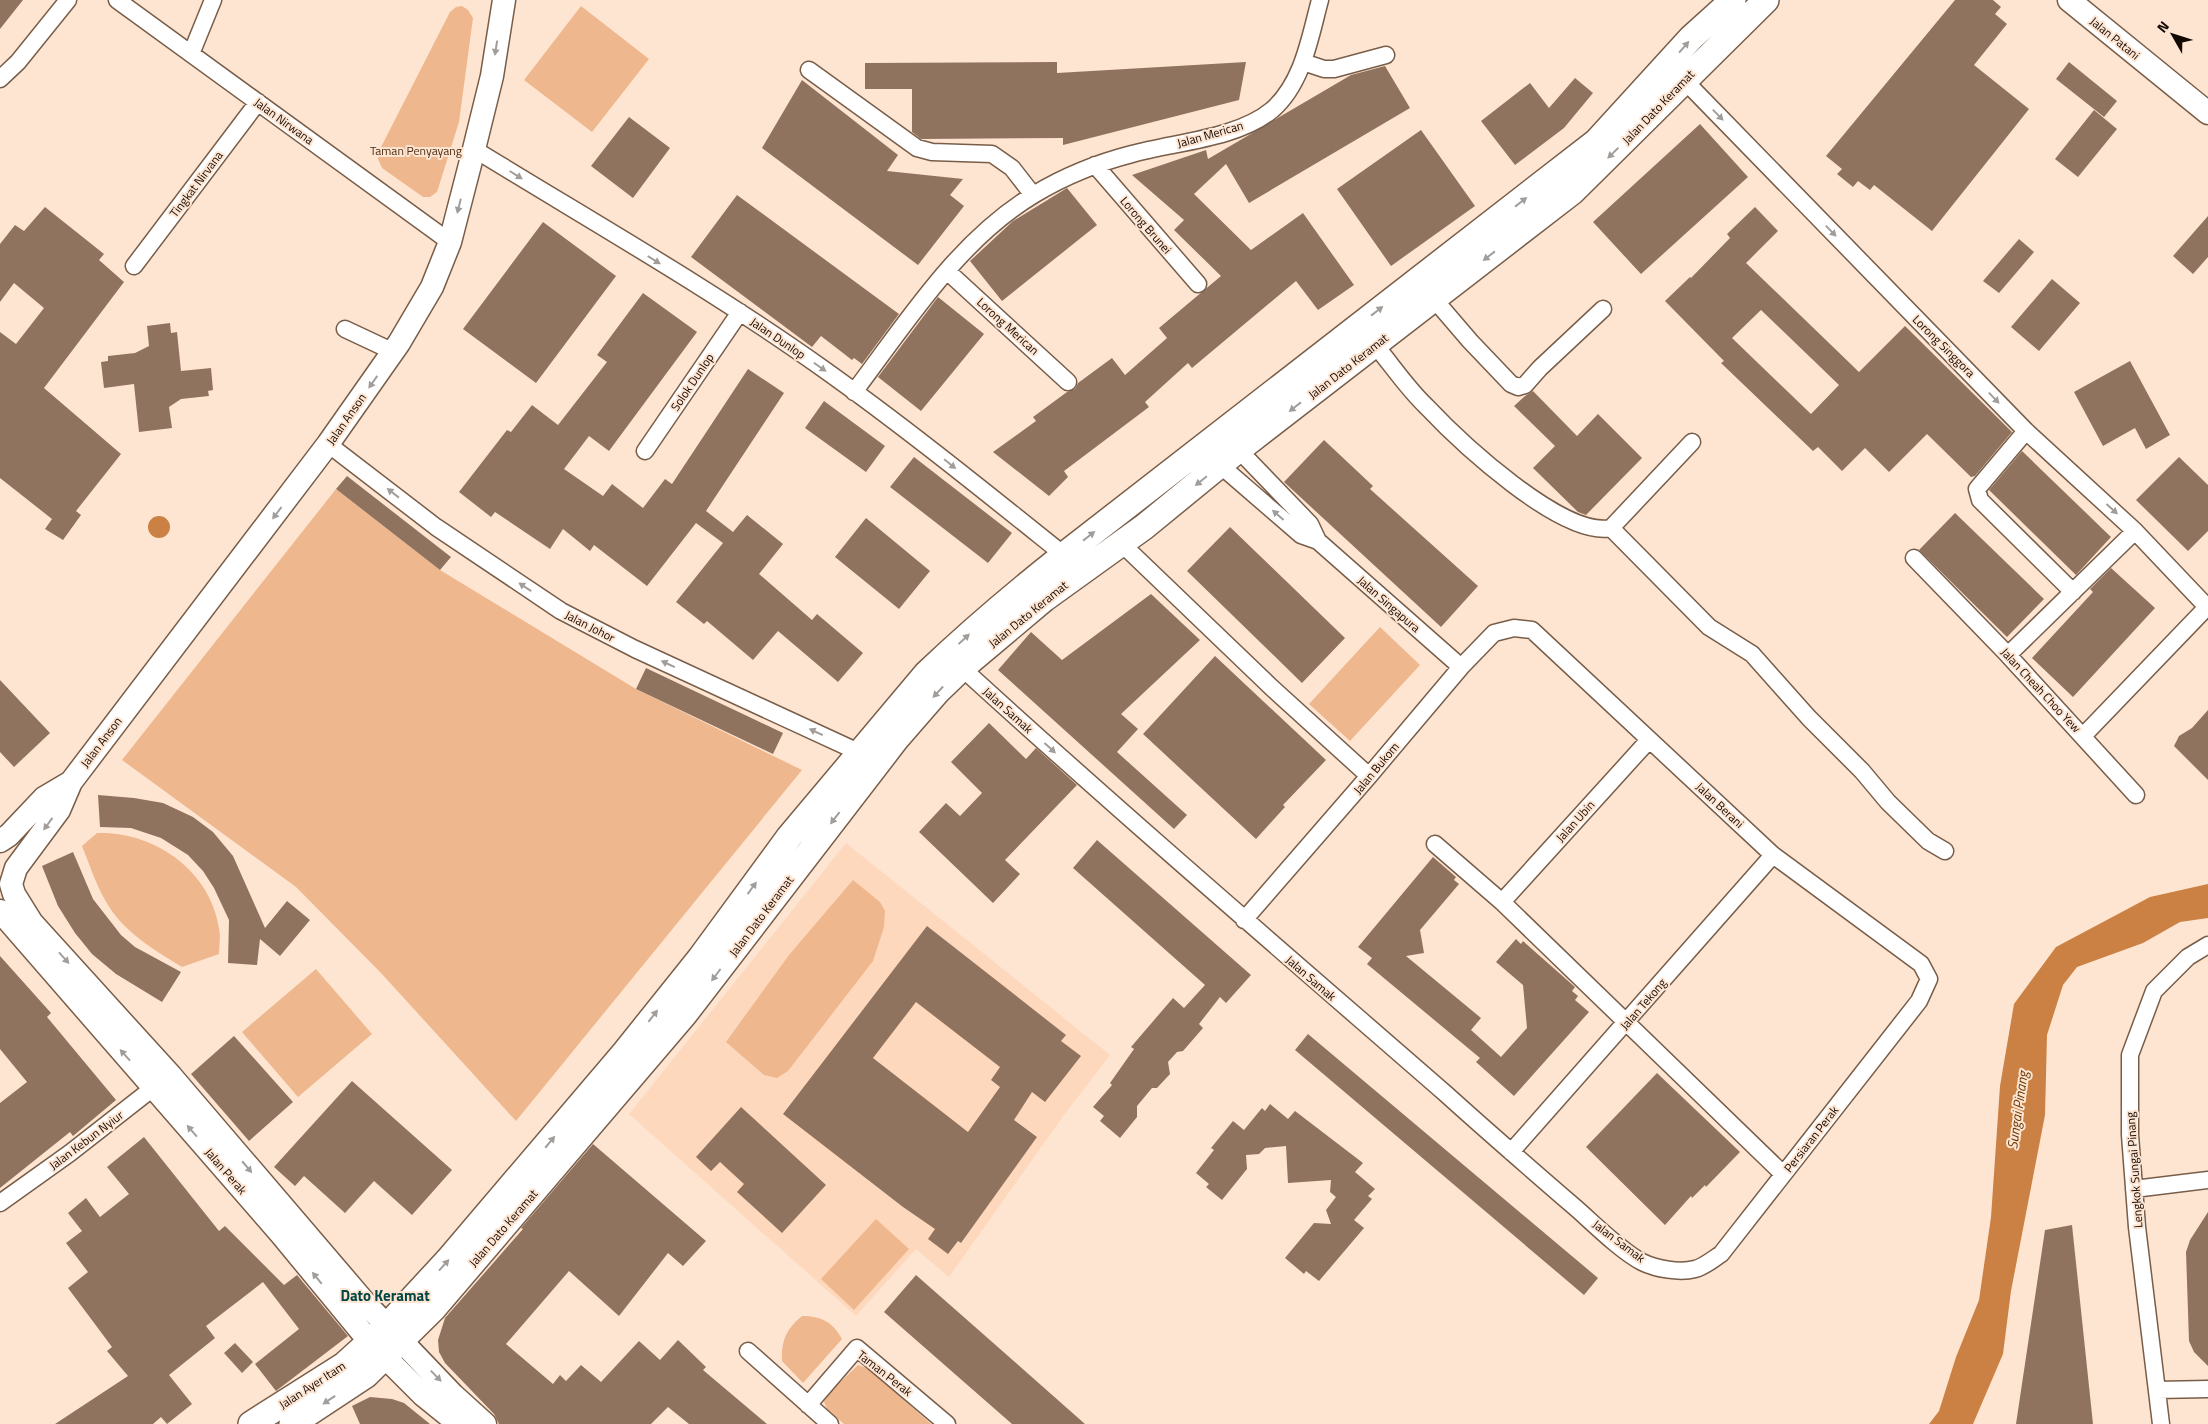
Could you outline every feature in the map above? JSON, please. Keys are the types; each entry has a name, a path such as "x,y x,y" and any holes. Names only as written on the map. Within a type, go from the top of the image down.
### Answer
{"main road":[{"name":"Jalan Anson","path":"71,782 328,444 394,352 432,287 450,242 474,149 492,76 504,0"},
{"name":"Jalan Dato Keramat","path":"386,1342 490,1212 625,1052 701,957 790,837 870,757 962,668 1044,599 1122,544 1227,449 1339,342 1597,141 1652,84 1691,38 1733,0"},
{"name":"Jalan Dato Keramat","path":"870,757 937,664 1004,602 1064,555 1227,449 1375,345 1572,192 1635,132 1684,80 1766,0"},
{"name":"Jalan Patani","path":"2069,0 2208,113"},
{"path":"0,841 10,835 44,798 71,782"},
{"name":"Jalan Perak","path":"71,782 58,810 16,868 11,884 14,894 32,922 161,1074 281,1234 386,1342 459,1424"},
{"name":"Jalan Perak","path":"0,910 161,1074"},
{"name":"Jalan Perak","path":"386,1342 485,1424"},
{"name":"Jalan Ayer Itam","path":"251,1424 310,1388 344,1364 386,1342"},
{"name":"Jalan Ayer Itam","path":"292,1424 366,1375 386,1342"}],"street":[{"path":"0,79 18,62 68,0"},
{"name":"Jalan Nirwana","path":"117,0 450,242"},
{"path":"191,54 213,0"},
{"name":"Jalan Merican","path":"854,392 947,271 990,227 1033,195 1076,172 1095,165 1132,154 1217,135 1247,124 1272,109 1290,88 1303,62 1320,0"},
{"path":"1303,62 1324,69 1334,69 1386,55"},
{"path":"809,70 923,151 992,154 1012,168 1033,195"},
{"path":"1652,84 1668,80 1684,80"},
{"name":"Lorong Singgora","path":"1684,80 2026,432 2136,531 2208,607"},
{"name":"Tingkat Nirvana","path":"134,266 258,102"},
{"name":"Jalan Dunlop","path":"474,149 740,312 918,438 1064,555"},
{"name":"Lorong Brunei","path":"1095,165 1198,284"},
{"name":"Lorong Merican","path":"947,271 1068,382"},
{"path":"1434,299 1470,341 1512,384 1518,387 1525,385 1540,368 1602,309"},
{"name":"Solok Dunlop","path":"644,452 740,312"},
{"path":"345,328 394,352"},
{"path":"1339,342 1361,336 1375,345 1425,406 1491,469 1562,516 1598,531 1611,528 1692,442"},
{"path":"2026,432 1977,489 1980,500 2073,592"},
{"name":"Jalan Johor","path":"328,444 436,527 561,611 636,649 870,757"},
{"name":"Jalan Singapura","path":"1227,449 1310,524 1318,541"},
{"name":"Jalan Singapura","path":"1227,449 1301,535 1318,541 1461,667"},
{"path":"1611,528 1709,627 1752,654 1809,718 1862,771 1888,802 1928,841 1945,851"},
{"path":"2008,655 2136,531"},
{"path":"1122,544 1271,687 1370,776"},
{"name":"Jalan Cheah Choo Yew","path":"1914,558 2083,736 2208,607"},
{"name":"Jalan Bukom","path":"1244,920 1370,776 1461,667 1494,633 1514,628"},
{"name":"Jalan Berani","path":"1514,628 1532,630 1773,855 1921,964 1929,979"},
{"name":"Jalan Samak","path":"962,668 1133,823 1606,1234 1642,1262 1672,1270"},
{"path":"2083,736 2136,794"},
{"name":"Jalan Ubin","path":"1502,902 1649,740"},
{"path":"1435,844 1502,902 1626,1024 1784,1174"},
{"name":"Jalan Tekong","path":"1511,1152 1626,1024 1773,855"},
{"name":"Lengkok Sungai Pinang","path":"2161,1424 2134,1189 2130,1135 2130,1055 2154,991 2188,957 2208,945"},
{"name":"Persiaran Perak","path":"1672,1270 1696,1269 1721,1254 1919,1001 1929,979"},
{"name":"Jalan Kebun Nyiur","path":"0,1204 161,1074"},
{"path":"2134,1189 2208,1180"},
{"name":"Taman Perak","path":"808,1405 858,1348 947,1424"},
{"path":"748,1351 830,1424"},
{"path":"2157,1390 2208,1389"}],"shaded area":[{"path":"846,843 1110,1055 1064,1115 949,1277 916,1249 856,1316 629,1114"}],"green space":[{"name":"Taman Penyayang","path":"462,6 468,10 473,18 459,122 437,192 430,197 423,197 382,168 378,159 380,149 450,12 456,7"},
{"path":"581,6 649,59 592,132 524,80"},
{"path":"336,489 440,570 636,689 802,770 516,1121 381,973 296,887 122,760"},
{"path":"1380,627 1420,665 1350,741 1309,704"},
{"path":"97,833 118,834 139,839 158,847 176,858 191,872 204,888 214,907 220,931 219,954 182,967 133,934 107,904 82,846"},
{"path":"853,880 880,902 885,911 884,927 873,961 788,1071 777,1078 764,1075 726,1042 789,955"},
{"path":"316,969 372,1034 298,1097 242,1032"},
{"path":"876,1219 909,1249 854,1310 821,1279"},
{"path":"802,1316 815,1317 826,1321 835,1328 842,1339 803,1383 782,1361 782,1347 788,1331"},
{"path":"858,1365 869,1369 931,1424 844,1424 827,1409 824,1402 826,1396"}],"water":[{"path":"159,516 167,519 170,527 167,535 159,538 151,535 148,527 151,519"},
{"name":"Sungai Pinang","path":"2208,884 2208,918 2180,922 2143,943 2077,967 2063,985 2047,1035 2045,1115 2011,1291 2003,1354 1973,1424 1929,1424 1939,1411 1956,1357 1979,1300 1991,1217 2000,1086 2014,1004 2056,947 2150,897"}],"building":[{"path":"0,0 23,0 0,29"},
{"path":"1955,0 1993,0 2001,7 1995,14 2007,24 1974,65 2029,109 1932,231 1874,185 1870,190 1858,181 1853,187 1837,174 1842,169 1826,156"},
{"path":"1057,62 1057,73 1246,62 1239,100 1063,145 1063,138 921,139 912,132 912,89 865,89 865,63"},
{"path":"2069,62 2117,101 2104,117 2056,79"},
{"path":"1385,66 1410,108 1249,203 1226,164 1194,194 1251,250 1303,213 1354,285 1318,310 1296,281 1192,368 1188,363 1145,402 1149,407 1064,471 1068,477 1049,496 993,452 1036,421 1033,417 1067,392 1075,389 1078,383 1112,358 1125,375 1167,338 1159,328 1221,276 1174,230 1184,220 1132,175 1206,150 1208,159 1351,75"},
{"path":"1575,78 1593,93 1564,128 1515,165 1481,121 1530,83 1549,108"},
{"path":"802,80 898,155 887,171 963,179 950,195 964,206 918,265 762,148"},
{"path":"2094,110 2117,129 2078,177 2055,159"},
{"path":"629,117 670,148 633,198 591,166"},
{"path":"1700,124 1748,177 1641,274 1593,222"},
{"path":"1421,130 1475,206 1391,266 1337,189"},
{"path":"1067,188 1097,225 1002,301 970,261 1013,221"},
{"path":"737,195 899,314 862,364 854,358 852,360 821,336 812,347 691,257"},
{"path":"45,207 104,254 99,260 124,282 44,388 121,454 76,511 81,515 63,540 45,529 52,519 0,478 0,332 16,344 44,308 14,283 0,302 0,244 15,225 24,231"},
{"path":"1755,207 1778,231 1746,263 1859,372 1905,326 2012,432 1975,476 1971,477 1927,434 1889,472 1865,448 1842,471 1818,447 1813,451 1721,363 1724,361 1665,301 1691,278 1730,238 1727,234","holes":["1761,310 1839,385 1811,414 1732,338"]},
{"path":"2208,216 2208,257 2193,274 2173,256"},
{"path":"543,222 616,276 536,383 463,329"},
{"path":"2019,239 2034,252 1999,293 1983,281"},
{"path":"2052,279 2080,303 2039,351 2011,327"},
{"path":"643,293 697,332 609,451 589,436 564,469 603,496 612,484 643,508 665,479 672,484 748,369 784,393 706,511 733,532 747,515 783,544 759,574 812,620 817,614 863,653 838,682 778,631 753,660 707,621 704,624 676,602 723,543 696,523 647,586 594,545 590,551 563,529 550,549 495,512 491,517 459,492 507,430 511,432 532,405 558,425 607,362 597,355"},
{"path":"938,297 984,334 921,411 878,377"},
{"path":"170,323 171,333 177,332 181,371 211,368 213,390 208,391 209,396 181,399 169,407 172,428 139,432 134,384 104,388 101,362 108,361 108,356 135,353 149,346 147,326"},
{"path":"2130,361 2170,435 2146,449 2135,428 2103,446 2074,392"},
{"path":"1533,391 1577,436 1598,414 1642,458 1586,515 1578,512 1533,468 1555,446 1514,406"},
{"path":"824,401 885,446 866,472 805,428"},
{"path":"1324,440 1373,486 1370,489 1478,586 1441,627 1284,482"},
{"path":"2022,451 2111,537 2076,575 1989,490"},
{"path":"914,457 1012,533 988,563 890,487"},
{"path":"2179,457 2208,485 2208,531 2188,551 2136,500"},
{"path":"347,476 451,557 440,570 336,489"},
{"path":"1955,513 2044,599 2007,637 1919,550"},
{"path":"866,518 930,571 899,609 835,557"},
{"path":"1230,527 1345,638 1302,683 1187,571"},
{"path":"2111,568 2155,608 2073,697 2032,658 2093,592 2090,589"},
{"path":"1151,594 1200,640 1121,714 1138,729 1117,752 1187,815 1174,829 998,670 1031,632 1062,660"},
{"path":"1215,656 1326,760 1283,805 1285,807 1256,839 1143,734"},
{"path":"646,668 783,733 773,754 636,689"},
{"path":"0,680 50,733 14,767 0,752"},
{"path":"2208,710 2208,780 2174,746 2179,736 2192,728"},
{"path":"989,723 1026,759 1036,748 1077,785 1005,860 1020,874 993,903 919,832 946,803 960,816 982,793 951,762"},
{"path":"98,795 163,803 193,817 213,832 233,856 265,928 287,901 310,920 280,956 260,939 257,965 228,963 229,920 214,888 203,871 188,855 161,838 131,828 100,827"},
{"path":"1097,840 1251,975 1226,1003 1220,997 1199,1024 1203,1028 1183,1051 1177,1052 1168,1062 1170,1074 1157,1088 1152,1088 1137,1106 1137,1117 1120,1138 1100,1121 1104,1116 1093,1107 1112,1085 1110,1083 1134,1049 1131,1047 1173,998 1184,1008 1205,985 1073,868"},
{"path":"73,852 93,899 121,935 135,947 181,972 162,1002 116,974 92,954 75,933 58,906 42,866"},
{"path":"1433,857 1456,877 1454,880 1459,884 1420,930 1424,953 1406,956 1481,1018 1471,1030 1501,1057 1527,1028 1523,985 1496,962 1516,939 1521,944 1523,941 1575,987 1572,991 1578,996 1575,1000 1589,1012 1514,1096 1476,1062 1480,1058 1367,964 1372,958 1358,947"},
{"path":"927,926 1066,1035 1061,1041 1081,1056 1045,1102 1032,1092 1014,1120 1037,1137 961,1243 958,1241 948,1254 928,1239 935,1229 903,1207 783,1114","holes":["916,1002 1000,1067 991,1080 1000,1087 968,1132 873,1058"]},
{"path":"0,956 51,1013 47,1017 116,1100 73,1136 70,1132 0,1188 0,1103 27,1082 0,1049"},
{"path":"1308,1034 1598,1278 1584,1295 1295,1050"},
{"path":"234,1036 293,1102 249,1141 191,1074"},
{"path":"1657,1073 1740,1152 1706,1187 1705,1185 1692,1198 1691,1196 1665,1225 1586,1147"},
{"path":"352,1081 452,1170 412,1215 374,1181 345,1213 304,1176 295,1186 274,1167"},
{"path":"1270,1104 1288,1119 1295,1111 1363,1163 1355,1172 1375,1189 1368,1196 1372,1199 1354,1220 1364,1228 1319,1281 1306,1271 1304,1274 1285,1258 1314,1223 1331,1224 1326,1210 1336,1197 1330,1192 1331,1180 1288,1183 1286,1146 1265,1148 1259,1154 1246,1155 1247,1169 1222,1200 1206,1187 1209,1184 1196,1173 1214,1150 1211,1148 1233,1121 1244,1130 1262,1108 1265,1111"},
{"path":"741,1107 826,1185 782,1233 737,1192 744,1184 720,1162 711,1171 696,1157"},
{"path":"144,1137 219,1231 225,1226 284,1285 297,1275 348,1336 276,1391 255,1364 299,1329 263,1282 206,1326 215,1338 169,1375 192,1404 167,1424 161,1417 153,1424 55,1424 128,1376 107,1351 112,1347 68,1288 88,1272 66,1243 82,1231 68,1213 86,1198 100,1217 129,1194 107,1167"},
{"path":"593,1144 706,1241 683,1266 668,1253 619,1316 569,1271 506,1344 553,1384 560,1375 566,1381 581,1365 601,1382 639,1341 660,1360 678,1340 706,1367 703,1370 767,1424 689,1424 668,1407 651,1424 499,1424 494,1414 445,1363 439,1352 438,1340 445,1318 523,1229 521,1228"},
{"path":"2208,1212 2208,1366 2194,1352 2189,1341 2186,1252 2190,1240"},
{"path":"2072,1225 2093,1424 2016,1424 2045,1230"},
{"path":"916,1275 1085,1424 1012,1424 884,1312"},
{"path":"235,1343 253,1362 242,1373 224,1353"},
{"path":"370,1397 392,1399 404,1403 430,1424 360,1424 352,1406"}],"district":[{"name":"Dato Keramat","path":"385,1295"}]}
